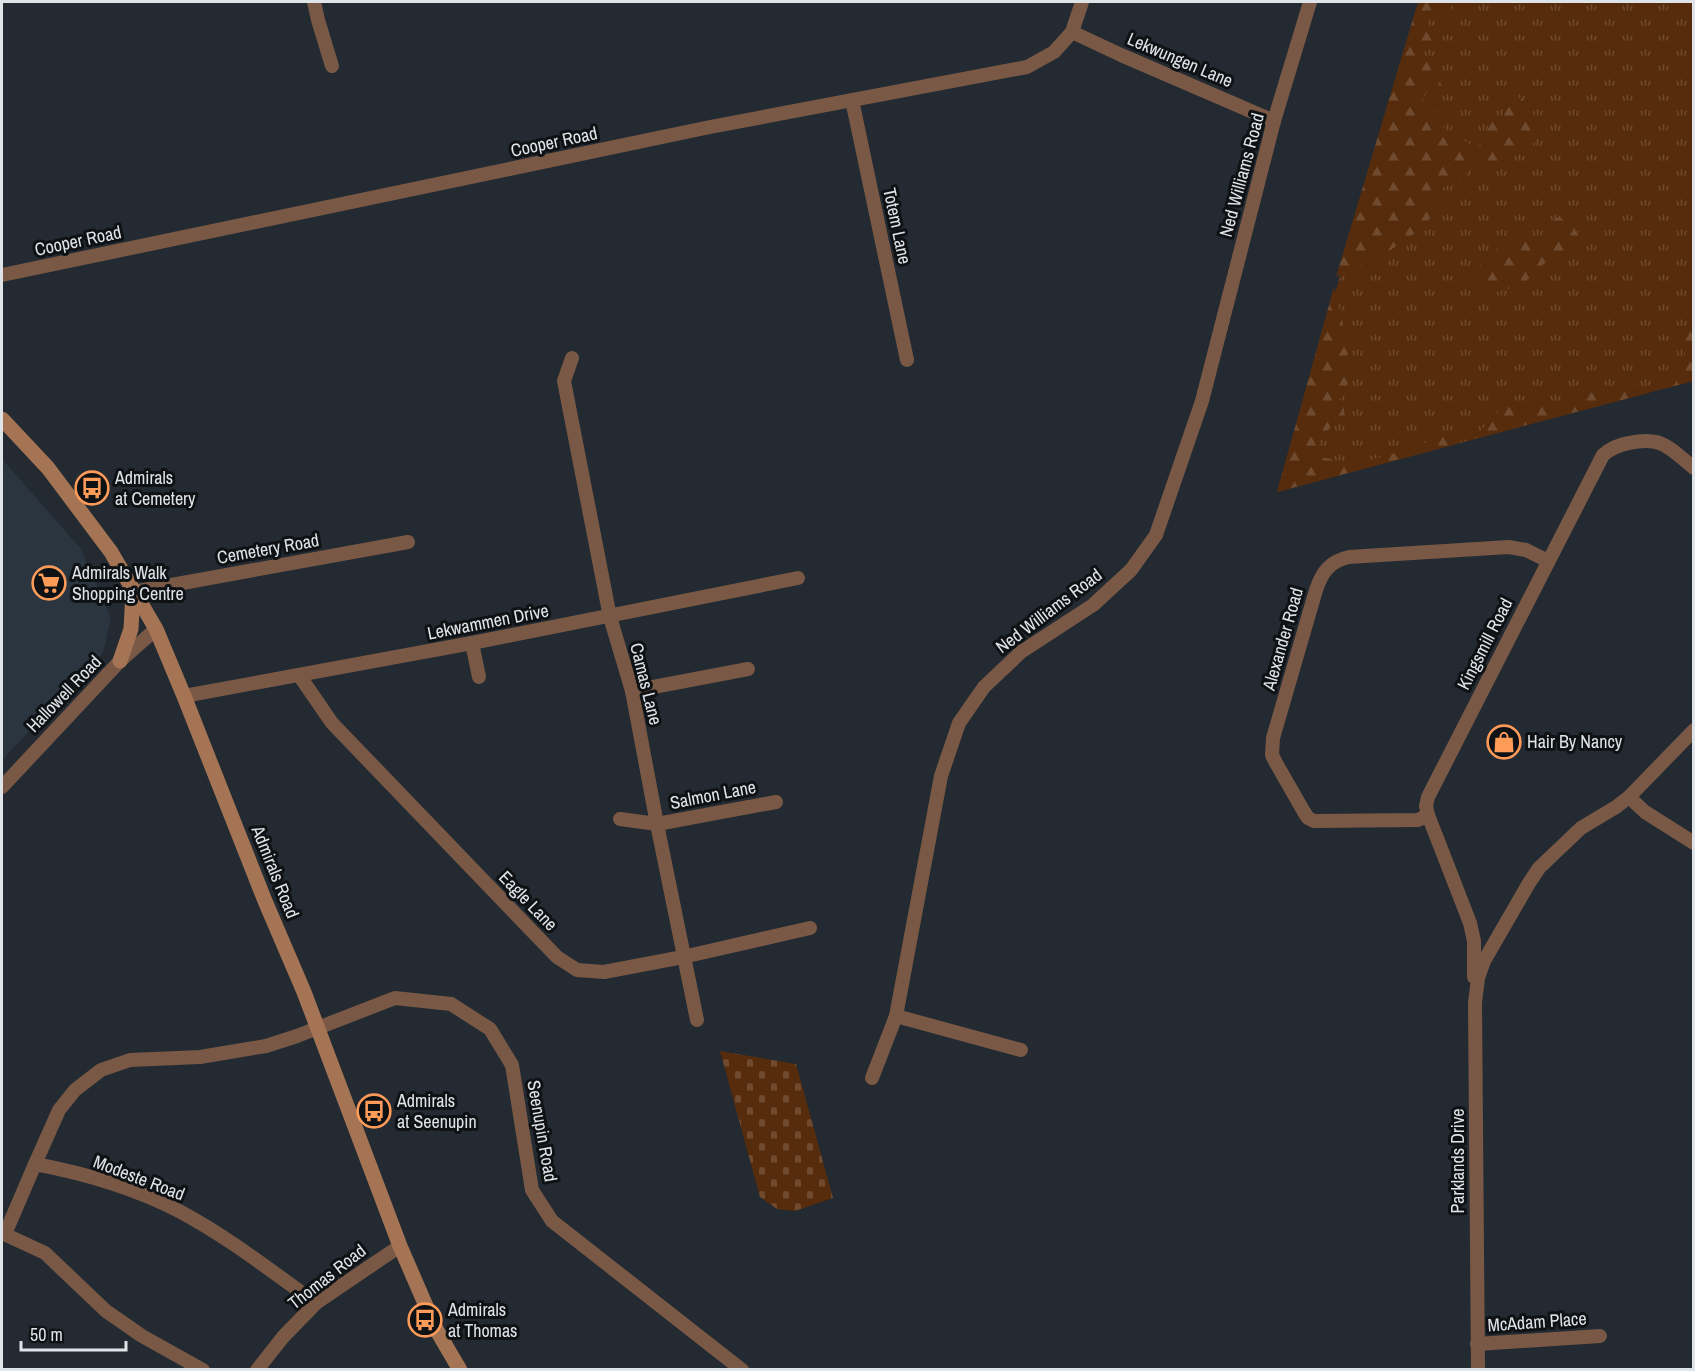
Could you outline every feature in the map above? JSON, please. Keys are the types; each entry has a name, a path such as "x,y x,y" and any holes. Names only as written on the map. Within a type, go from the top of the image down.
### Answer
{"main road":[{"name":"Admirals Road","path":"2,419 48,468 111,552 156,629 318,1028 400,1246 436,1329 460,1370"},
{"path":"120,660 131,629 133,592"}],"street":[{"path":"314,2 332,66"},
{"name":"Cooper Road","path":"2,275 699,130 1027,67 1054,52 1072,32 1082,2"},
{"name":"Ned Williams Road","path":"872,1078 896,1016 941,776 959,723 984,687 1021,652 1093,605 1131,570 1156,535 1202,400 1274,121 1310,2"},
{"name":"Lekwungen Lane","path":"1072,32 1274,121"},
{"name":"Totem Lane","path":"852,100 907,360"},
{"name":"Camas Lane","path":"572,358 564,381 610,617 632,691 697,1020"},
{"name":"Kingsmill Road","path":"1428,815 1426,806 1428,797 1599,461 1608,450 1621,444 1641,440 1655,441 1667,447 1694,468"},
{"name":"Cemetery Road","path":"133,592 408,542"},
{"name":"Alexander Road","path":"1428,815 1418,820 1314,821 1304,812 1272,755 1273,738 1323,573 1334,562 1349,557 1500,547 1526,550 1548,561"},
{"name":"Lekwammen Drive","path":"184,696 610,617 798,578"},
{"name":"Hallowell Road","path":"2,787 120,660 156,629"},
{"path":"472,643 479,677"},
{"path":"632,691 748,669"},
{"name":"Eagle Lane","path":"299,675 332,723 557,957 577,969 604,972 683,957 810,928"},
{"name":"Parklands Drive","path":"1478,1370 1475,1003 1481,954 1539,868 1581,828 1629,797 1694,730"},
{"path":"1629,797 1651,817 1694,843"},
{"name":"Salmon Lane","path":"620,819 657,824 776,802"},
{"path":"1428,815 1481,954"},
{"name":"Seenupin Road","path":"35,1164 59,1110 75,1090 101,1070 130,1060 200,1057 266,1046 395,998 451,1004 490,1029 512,1065 532,1190 552,1221 742,1370"},
{"path":"896,1016 1021,1050"},
{"path":"35,1164 3,1233 45,1253 106,1311 142,1336 203,1370"},
{"name":"Modeste Road","path":"35,1164 74,1171 138,1193 178,1211 230,1241 316,1303"},
{"name":"Thomas Road","path":"257,1370 283,1337 316,1303 400,1246"},
{"name":"McAdam Place","path":"1478,1344 1600,1336"}],"shaded area":[{"name":"Admirals Walk Shopping Centre","path":"2,459 81,549 111,618 103,653 2,760"}],"green space":[{"path":"1418,2 1447,2 1456,23 1447,23 1443,14 1430,14 1428,30 1435,38 1434,44 1425,46 1424,54 1442,86 1440,95 1428,91 1422,99 1436,114 1444,128 1474,147 1484,143 1489,123 1503,115 1511,93 1528,103 1538,122 1535,142 1503,160 1467,166 1465,181 1441,189 1437,197 1436,212 1417,232 1386,253 1336,277"},
{"path":"1420,2 1693,2 1693,381 1277,492"},
{"path":"1559,217 1574,226 1579,241 1547,261 1522,285 1489,294 1474,286 1474,271 1493,252 1515,236 1532,242 1548,242 1552,233 1547,222"},
{"path":"1334,287 1347,350 1347,387 1339,399 1343,403 1345,417 1335,421 1320,441 1315,456 1357,464 1415,449 1440,434 1456,439 1456,444 1277,492"},
{"path":"1693,327 1693,381 1664,389 1675,384 1685,362 1685,336"},
{"path":"1624,381 1643,387 1648,393 1473,439 1502,407 1560,404"},
{"path":"720,1051 796,1064 833,1198 795,1211 777,1209 760,1197"}],"place":[{"name":"Admirals at Cemetery","path":"92,488"},
{"name":"Admirals Walk Shopping Centre","path":"49,583"},
{"name":"Hair By Nancy","path":"1504,742"},
{"name":"Admirals at Seenupin","path":"374,1111"},
{"name":"Admirals at Thomas","path":"425,1320"}]}
